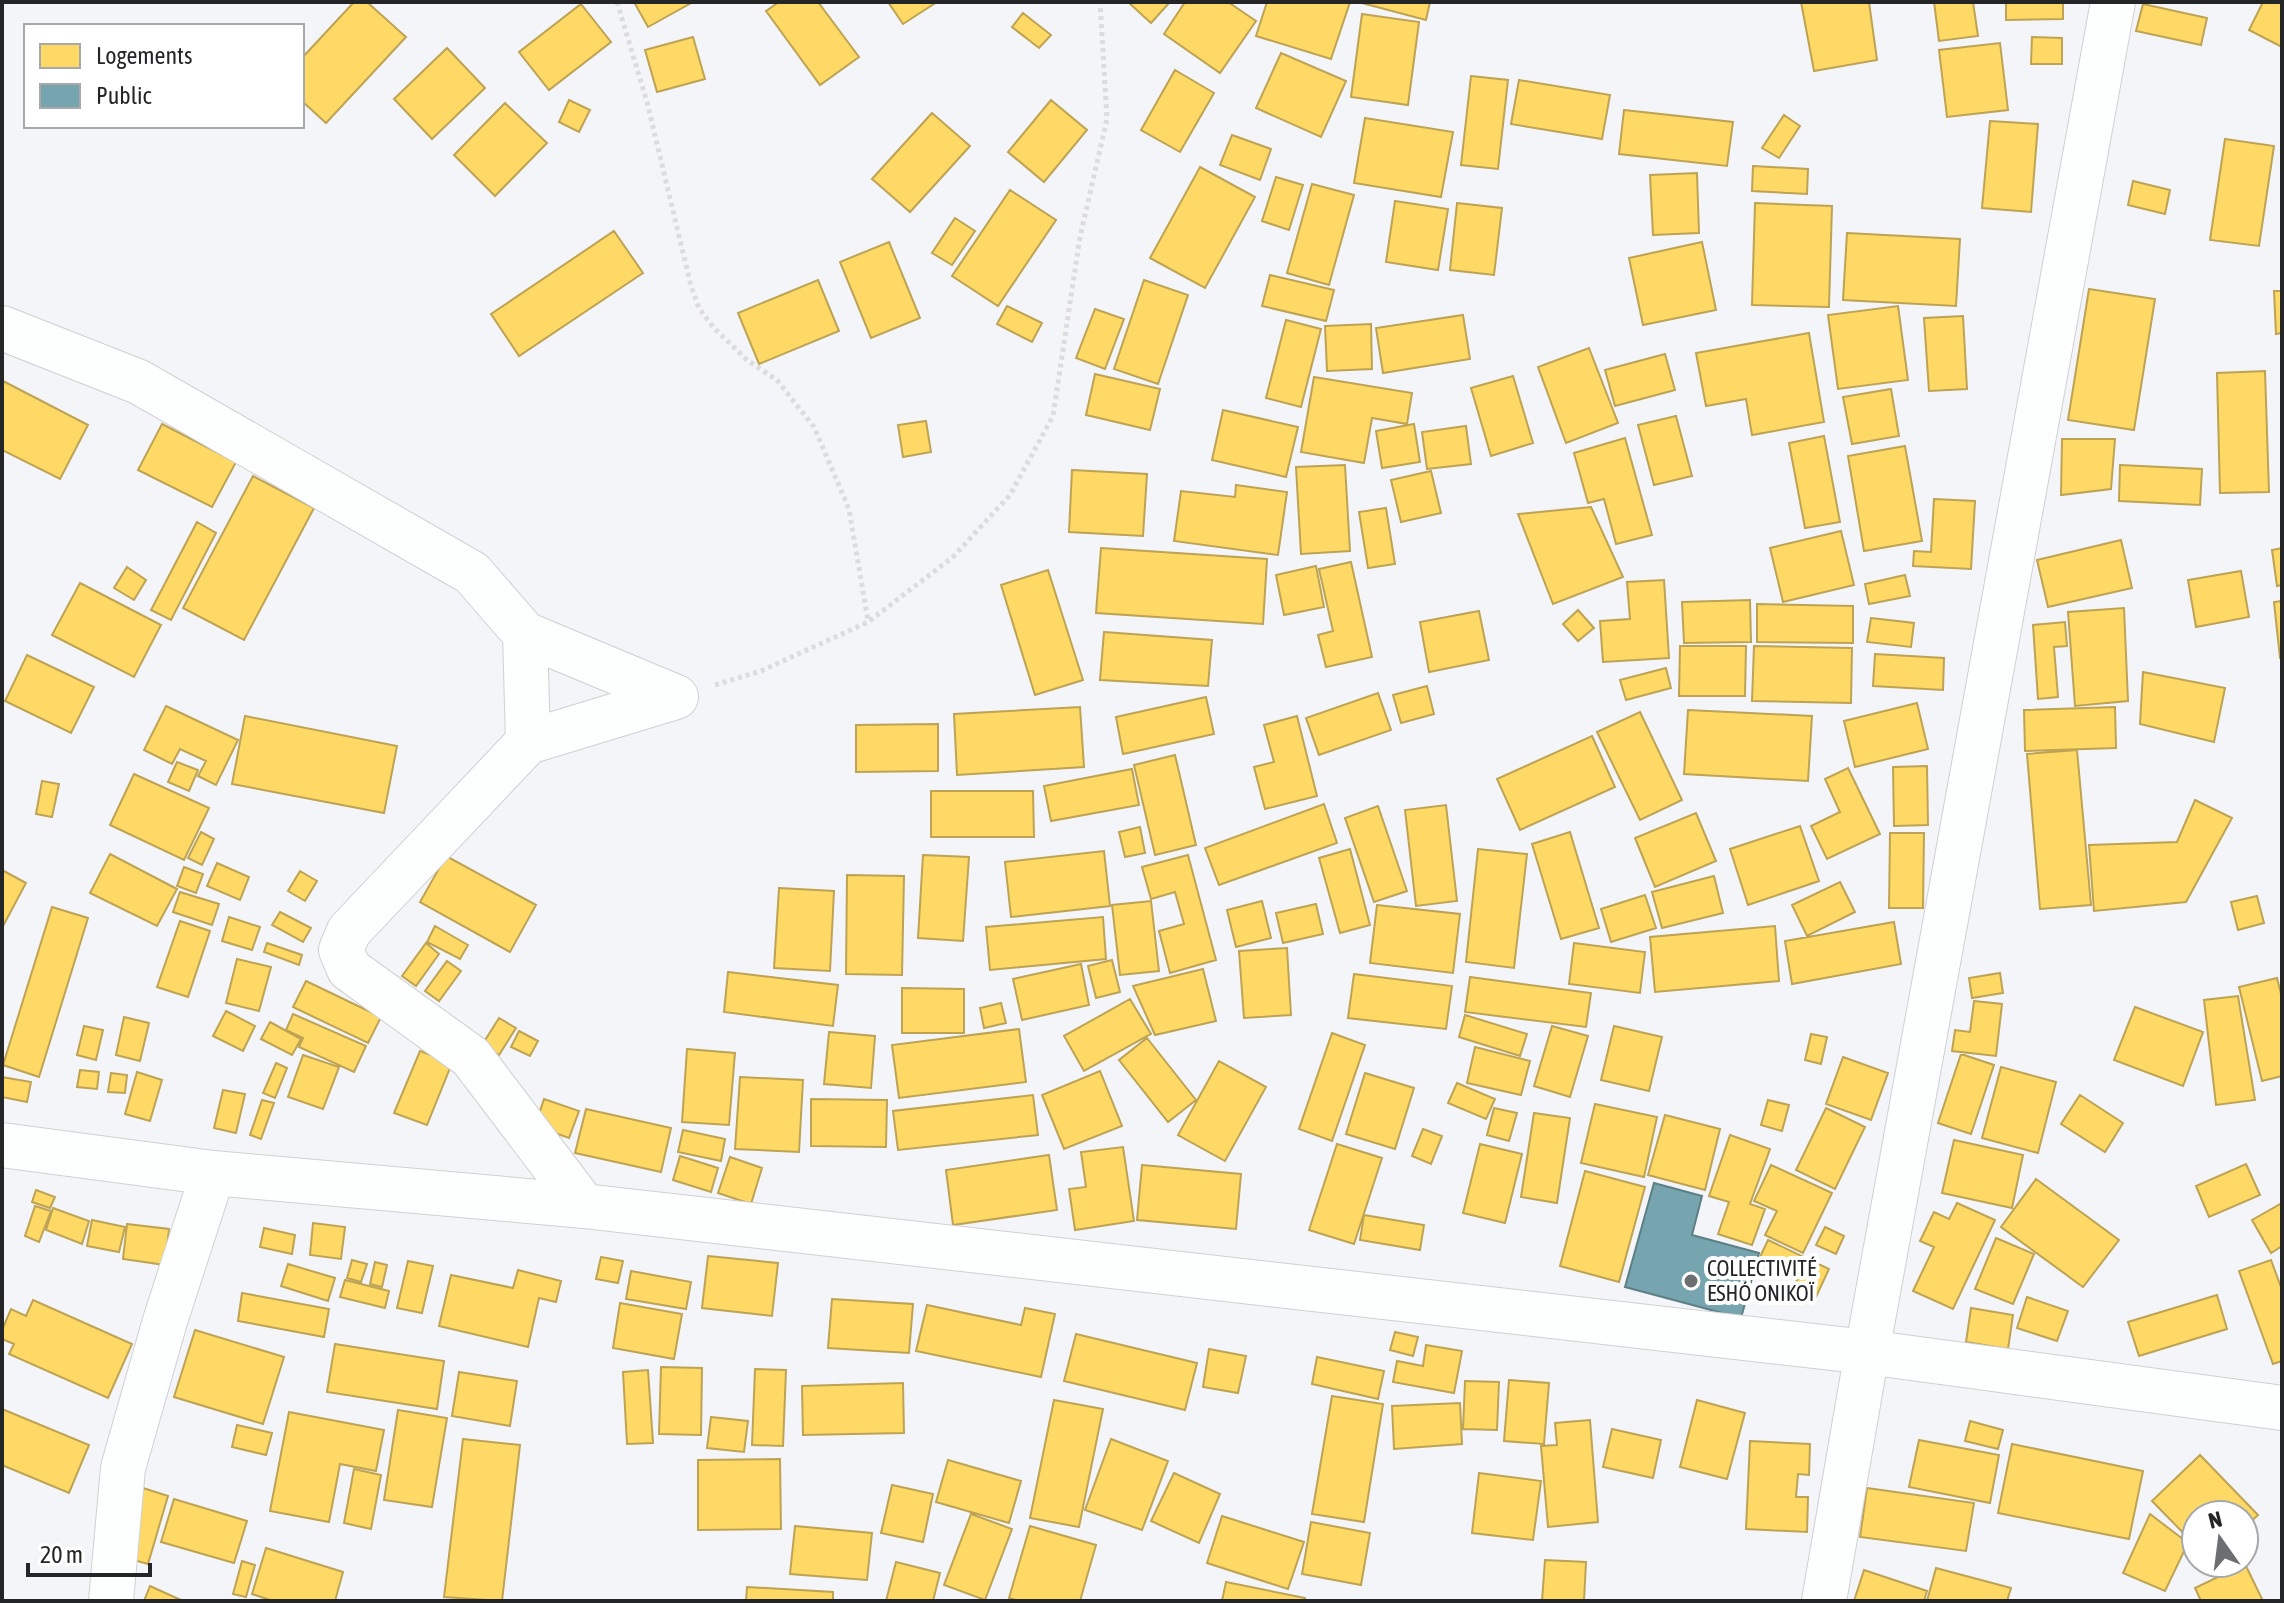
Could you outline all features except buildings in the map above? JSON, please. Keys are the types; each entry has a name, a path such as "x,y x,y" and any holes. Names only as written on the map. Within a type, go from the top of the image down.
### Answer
{"street":[{"path":"1824,1601 2113,2"},
{"path":"2,328 139,382 472,573 525,634 676,697"},
{"path":"525,634 528,742"},
{"path":"584,1206 471,1057 349,969 341,950 349,931 528,742 676,697"},
{"path":"2,1145 213,1173 584,1206 1867,1352 2282,1408"},
{"path":"111,1601 123,1468 165,1321 213,1173"}],"path":[{"path":"617,2 647,102 699,308 713,327 747,360 777,380 814,427 849,509 868,622"},
{"path":"676,697 761,671 868,622 953,557 1010,495 1053,416 1080,237 1107,119 1100,2"}],"place":[{"name":"COLLECTIVITÉ ESHÓ ONIKOÏ","path":"1691,1281"}]}
